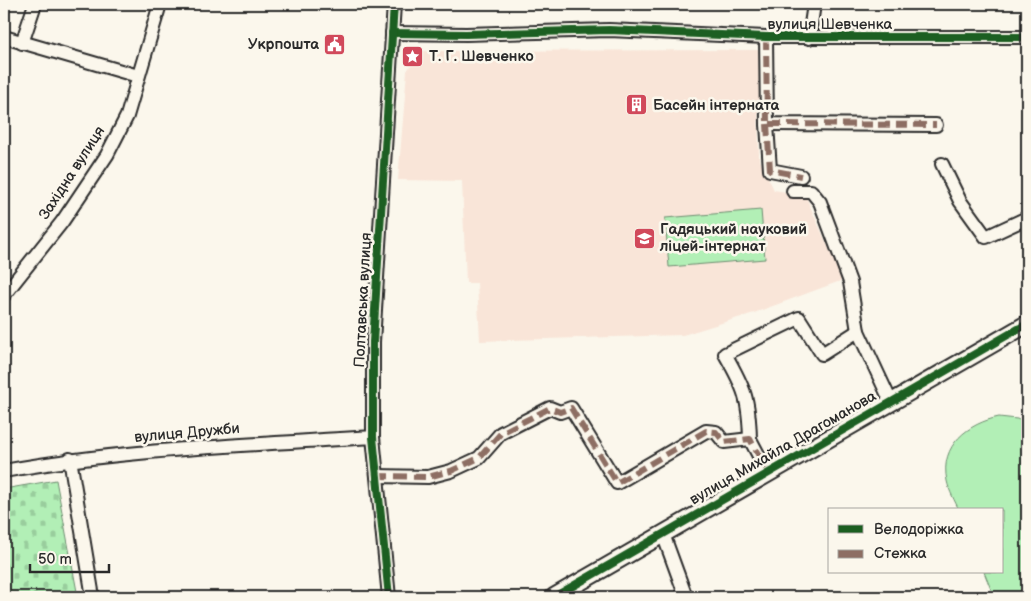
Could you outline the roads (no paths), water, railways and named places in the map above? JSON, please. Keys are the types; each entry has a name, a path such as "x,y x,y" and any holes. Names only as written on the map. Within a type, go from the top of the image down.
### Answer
{"street":[{"path":"22,42 35,4"},
{"name":"Західна вулиця","path":"4,295 10,278 62,222 107,155 126,116 160,4"},
{"name":"Полтавська вулиця","path":"389,597 374,437 373,342 394,4"},
{"path":"808,38 814,4"},
{"name":"вулиця Шевченка","path":"392,34 609,30 808,38 1027,38"},
{"path":"4,37 138,76"},
{"path":"766,37 767,124 770,170 802,176"},
{"path":"767,124 936,125"},
{"path":"942,164 960,201 986,237 1027,218"},
{"path":"792,191 811,191 820,202 850,282 858,331 891,402"},
{"path":"768,473 750,439 749,408 742,384 725,354 799,318 822,354 858,331"},
{"name":"вулиця Михайла Драгоманова","path":"554,597 1027,324"},
{"path":"377,476 428,477 450,472 479,458 500,433 550,408 560,412 571,408 617,483 706,431 716,432 724,442 750,439"},
{"name":"вулиця Дружби","path":"4,471 70,459 223,446 374,437"},
{"path":"70,459 92,597"},
{"path":"663,534 686,597"}],"place":[{"name":"Укрпошта","path":"335,44"},
{"name":"Т. Г. Шевченко","path":"413,56"},
{"name":"Басейн інтерната","path":"637,105"},
{"name":"Гадяцький науковий ліцей-інтернат","path":"644,238"}]}
